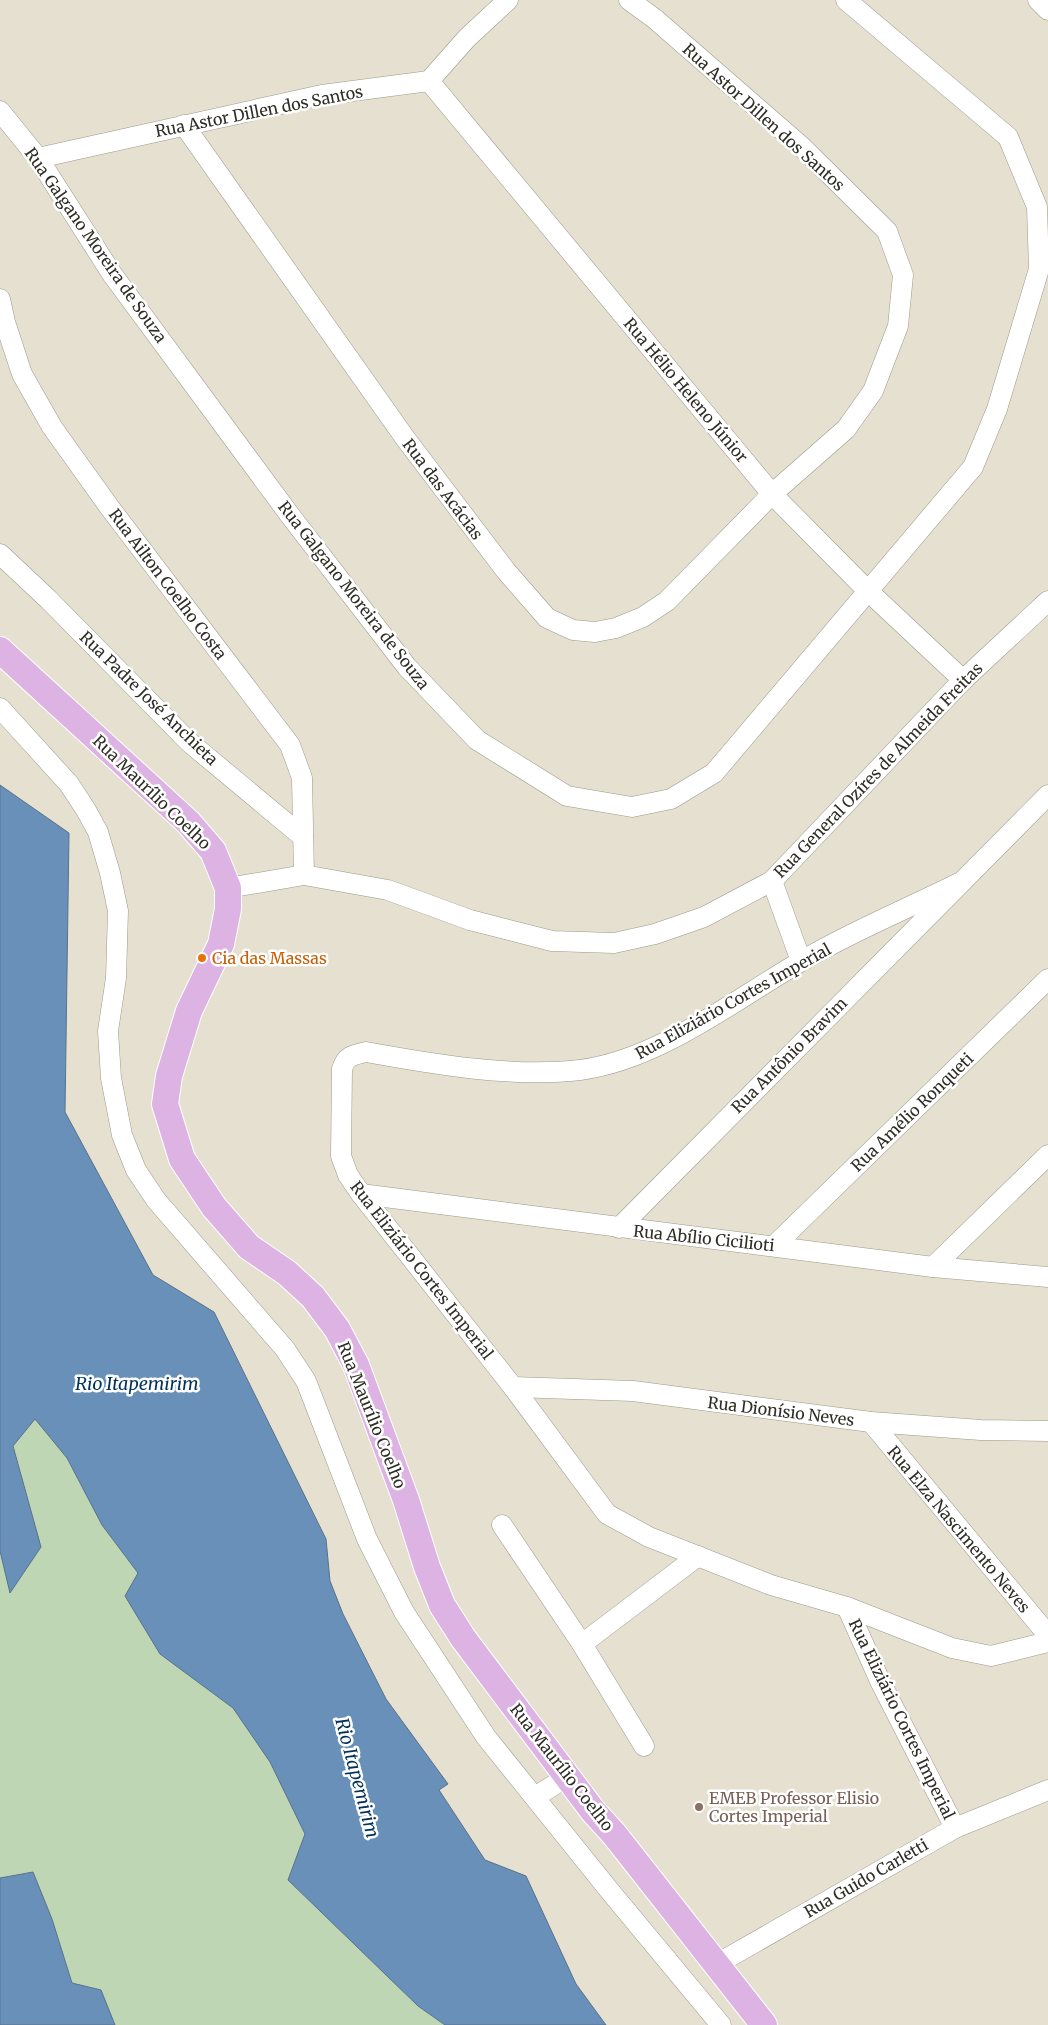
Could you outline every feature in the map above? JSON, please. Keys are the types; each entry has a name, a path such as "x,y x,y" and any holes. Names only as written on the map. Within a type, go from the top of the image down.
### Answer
{"main road":[{"name":"Rua Maurílio Coelho","path":"0,650 188,822 213,851 228,888 228,909 221,944 189,1011 169,1076 165,1104 182,1159 214,1207 250,1247 287,1273 313,1297 337,1329 356,1365 406,1500 427,1567 442,1604 468,1646 764,2025"}],"street":[{"path":"429,81 467,38 508,0"},
{"name":"Rua Astor Dillen dos Santos","path":"628,0 655,19 802,147 880,224 886,232 903,275 898,326 873,391 846,429 772,494"},
{"name":"Rua Galgano Moreira de Souza","path":"0,111 38,158 112,274 289,514 407,667 477,740 567,796 632,807 671,799 714,773 973,467 997,409 1039,269 1038,207 1008,138 846,0"},
{"path":"1038,0 1048,10"},
{"name":"Rua Astor Dillen dos Santos","path":"38,158 322,95 429,81"},
{"name":"Rua Hélio Heleno Júnior","path":"429,81 772,494 868,591 963,680"},
{"name":"Rua das Acácias","path":"184,125 405,438 506,571 547,618 573,630 595,632 616,628 643,617 667,601 772,494"},
{"name":"Rua Ailton Coelho Costa","path":"0,299 5,322 22,374 52,427 110,508 290,745 302,778 304,875"},
{"name":"Rua Padre José Anchieta","path":"0,554 48,599 189,742 303,837"},
{"name":"Rua General Ozíres de Almeida Freitas","path":"228,888 304,875 388,890 470,920 552,941 614,943 655,934 704,917 772,881 963,680 1048,600"},
{"path":"0,708 69,784 98,832 110,873 118,911 116,978 108,1031 111,1078 122,1135 136,1170 162,1208 285,1349 306,1381 367,1539 404,1612 486,1736 721,2025"},
{"name":"Rua Antônio Bravim","path":"619,1228 1048,795"},
{"path":"772,881 801,961"},
{"name":"Rua Eliziário Cortes Imperial","path":"955,1828 880,1682 847,1607 771,1585 649,1537 607,1514 513,1387 361,1194 348,1174 342,1156 342,1069 345,1060 352,1055 366,1052 517,1073 581,1070 638,1056 729,1006 801,961 959,883"},
{"name":"Rua Amélio Ronqueti","path":"775,1245 1048,979"},
{"path":"933,1267 1048,1155"},
{"name":"Rua Abílio Cicilioti","path":"361,1194 619,1228 775,1245 933,1267 1048,1277"},
{"name":"Rua Dionísio Neves","path":"513,1387 633,1391 870,1422 981,1430 1048,1431"},
{"name":"Rua Elza Nascimento Neves","path":"870,1422 1048,1635"},
{"path":"502,1525 582,1644 644,1746"},
{"path":"582,1644 698,1556"},
{"path":"847,1607 952,1648 991,1656 1048,1642"},
{"path":"535,1797 568,1776"},
{"name":"Rua Guido Carletti","path":"717,1964 955,1828 1048,1790"}],"green space":[{"path":"35,1419 67,1458 102,1525 138,1573 160,1654 233,1708 270,1762 305,1834 288,1880 418,2006 445,2025 115,2025 101,1990 72,1983 52,1919 33,1872 0,1878 0,1551 10,1592 41,1547 13,1445"}],"water":[{"name":"Rio Itapemirim","path":"0,785 69,833 65,1112 153,1275 214,1312 326,1539 330,1581 343,1614 386,1699 448,1784 439,1790 485,1860 526,1876 576,1984 606,2025 445,2025 418,2006 288,1880 305,1834 270,1762 233,1708 160,1654 125,1596 138,1573 102,1525 67,1458 35,1419 13,1446 41,1547 10,1593 0,1551"},
{"path":"33,1872 52,1919 72,1983 101,1990 115,2025 0,2025 0,1878"}],"place":[{"name":"Cia das Massas","path":"202,958"},
{"name":"EMEB Professor Elisio Cortes Imperial","path":"699,1807"}]}
